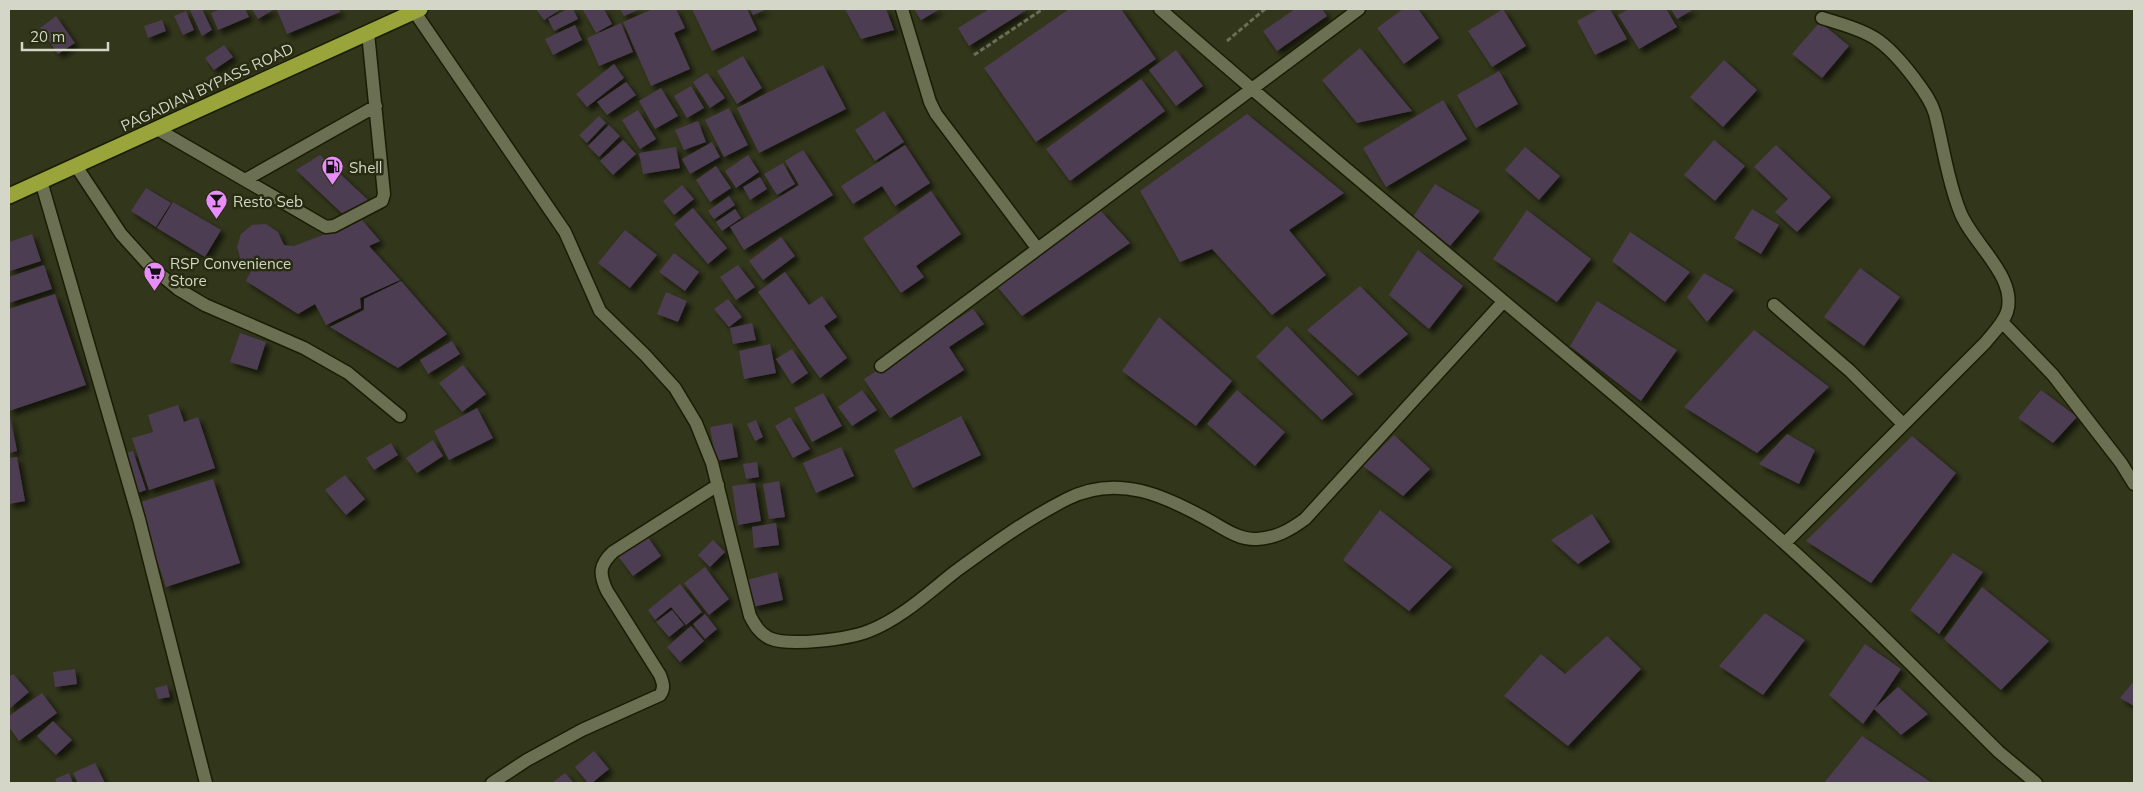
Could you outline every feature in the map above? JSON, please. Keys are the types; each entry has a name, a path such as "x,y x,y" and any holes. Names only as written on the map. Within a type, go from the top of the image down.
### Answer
{"highway":[{"name":"PAGADIAN BYPASS ROAD","path":"9,196 417,10"}],"street":[{"path":"902,9 927,94 936,114 1037,248"},
{"path":"1160,9 1252,91 1785,543 1999,752 2036,783"},
{"path":"880,366 1360,9"},
{"path":"417,10 565,232 600,311 645,355 675,388 696,423 718,485 750,616 758,630 770,638 787,642 846,638 871,630 906,610 1023,522 1090,490 1111,487 1136,488 1161,495 1236,535 1256,539 1290,531 1305,519 1503,302"},
{"path":"1785,543 1985,343 2002,322 2007,311 2007,285 1994,263 1971,235 1959,211 1950,182 1934,112 1927,96 1898,57 1884,43 1872,35 1822,18"},
{"path":"157,129 326,227 334,226 382,201 384,184 368,33"},
{"path":"245,180 376,106"},
{"path":"76,166 121,234 149,265 178,289 205,305 304,348 348,372 400,416"},
{"path":"42,181 139,520 206,783"},
{"path":"1774,305 1850,371 1903,424"},
{"path":"2002,322 2053,375 2121,463 2134,484"},
{"path":"492,783 526,760 582,730 660,696 663,690 663,683 660,675 607,591 601,579 602,564 613,552 718,485"}],"path":[{"path":"974,55 1043,9"},
{"path":"1211,54 1265,9"}],"building":[{"path":"202,9 212,30 202,36 190,10"},
{"path":"221,9 245,9 249,17 218,30 211,13"},
{"path":"252,9 272,9 273,10 258,19"},
{"path":"339,9 340,12 287,34 277,10"},
{"path":"536,9 561,9 544,20"},
{"path":"568,9 573,9 578,19 554,31 548,19"},
{"path":"604,9 612,24 596,33 583,10"},
{"path":"620,9 640,9 624,16"},
{"path":"653,9 676,9 685,28 674,33 690,69 651,86 623,22"},
{"path":"692,9 747,9 757,30 712,51"},
{"path":"750,9 767,9 753,15"},
{"path":"845,9 886,9 894,30 861,39"},
{"path":"914,9 940,9 921,20"},
{"path":"989,9 1028,9 969,46 958,28"},
{"path":"1069,9 1121,9 1156,59 1036,142 984,68"},
{"path":"1295,9 1322,9 1327,16 1277,51 1263,31"},
{"path":"1403,9 1418,9 1439,38 1404,64 1377,28"},
{"path":"1503,9 1526,46 1492,67 1468,31"},
{"path":"1599,9 1610,9 1627,39 1595,55 1577,21"},
{"path":"1629,9 1666,9 1677,27 1639,49 1618,15"},
{"path":"1671,9 1694,9 1677,19"},
{"path":"186,11 194,30 183,35 174,16"},
{"path":"56,16 75,43 58,54 40,28"},
{"path":"162,20 166,31 148,38 144,26"},
{"path":"1820,22 1849,46 1822,78 1792,54"},
{"path":"621,23 633,52 599,66 587,38"},
{"path":"575,25 582,40 553,55 545,39"},
{"path":"224,45 233,57 214,70 205,58"},
{"path":"1360,48 1412,111 1357,123 1322,80"},
{"path":"1176,50 1203,86 1176,106 1149,70"},
{"path":"743,56 762,88 737,104 717,71"},
{"path":"1724,60 1757,90 1723,127 1690,97"},
{"path":"614,64 624,78 587,107 576,94"},
{"path":"823,65 846,109 759,153 737,108"},
{"path":"1499,71 1518,104 1476,128 1457,95"},
{"path":"707,73 725,98 710,108 693,82"},
{"path":"1141,79 1165,111 1070,181 1046,149"},
{"path":"626,82 636,95 607,115 597,102"},
{"path":"691,86 704,108 687,118 674,96"},
{"path":"661,88 678,116 655,129 639,101"},
{"path":"1443,100 1467,139 1386,187 1363,148"},
{"path":"729,108 748,145 724,157 705,120"},
{"path":"638,110 656,139 640,149 622,120"},
{"path":"884,111 904,142 875,161 855,130"},
{"path":"1247,114 1344,193 1289,230 1326,275 1272,315 1212,249 1180,262 1140,191"},
{"path":"599,116 606,123 587,143 579,135"},
{"path":"698,121 706,142 684,150 675,130"},
{"path":"609,125 620,136 599,157 588,146"},
{"path":"623,140 636,154 613,175 600,161"},
{"path":"1714,140 1745,166 1715,201 1684,175"},
{"path":"712,142 720,157 690,174 682,159"},
{"path":"905,145 930,183 895,206 882,186 853,204 841,186"},
{"path":"1776,145 1831,197 1797,232 1775,212 1788,199 1754,167"},
{"path":"676,147 680,168 643,174 639,153"},
{"path":"1525,147 1560,176 1539,200 1505,170"},
{"path":"803,150 833,195 744,250 730,227 799,185 785,161"},
{"name":"Shell","path":"320,155 369,201 345,216 296,170"},
{"path":"748,155 759,172 736,188 725,171"},
{"path":"783,163 795,184 777,195 764,174"},
{"path":"716,166 731,188 710,202 696,180"},
{"path":"760,177 767,189 750,200 743,187"},
{"path":"1435,184 1480,211 1450,246 1413,217"},
{"path":"682,185 694,199 674,215 663,201"},
{"path":"146,188 171,203 156,227 131,211"},
{"path":"931,191 961,234 916,266 924,277 901,293 863,238"},
{"path":"729,196 735,205 714,219 708,211"},
{"path":"173,202 221,230 205,257 157,228"},
{"path":"693,208 727,248 708,264 674,224"},
{"path":"735,209 741,218 722,231 716,222"},
{"path":"1752,209 1779,225 1761,254 1734,238"},
{"path":"1100,210 1130,243 1022,316 996,285"},
{"path":"1527,210 1591,259 1557,302 1493,259"},
{"path":"362,220 380,241 369,246 400,280 360,298 361,308 326,325 315,304 298,314 246,281 252,269 241,261 237,247 241,234 252,225 266,224 278,232 284,245 294,246"},
{"path":"625,230 657,255 630,288 598,263"},
{"path":"1630,232 1690,272 1665,302 1612,261"},
{"path":"32,234 41,261 10,271 9,242"},
{"path":"781,237 795,256 763,280 749,261"},
{"path":"1418,250 1463,286 1429,329 1389,295"},
{"path":"674,253 699,272 685,291 659,272"},
{"path":"44,265 52,289 9,303 9,277"},
{"path":"738,265 755,287 736,300 720,277"},
{"path":"1860,268 1900,297 1864,346 1824,317"},
{"path":"785,272 809,305 822,296 837,317 824,326 847,358 820,378 758,292"},
{"path":"1704,273 1734,290 1707,322 1687,297"},
{"path":"401,281 447,334 398,368 330,327 364,310 364,299"},
{"path":"1360,286 1408,334 1358,376 1307,330"},
{"path":"666,292 687,301 678,322 657,314"},
{"path":"55,294 86,385 9,411 9,309"},
{"path":"728,299 742,317 729,327 714,309"},
{"path":"1597,301 1677,350 1641,401 1570,346"},
{"path":"973,309 984,324 949,347 964,370 890,418 864,379"},
{"path":"1159,317 1232,381 1196,426 1122,371"},
{"path":"752,323 756,340 733,344 730,328"},
{"path":"1287,326 1353,394 1322,420 1256,357"},
{"path":"1754,330 1829,387 1757,453 1684,407"},
{"path":"240,333 266,342 257,370 230,362"},
{"path":"452,341 460,354 428,374 420,360"},
{"path":"770,344 776,373 744,379 739,351"},
{"path":"792,349 808,373 792,384 776,359"},
{"path":"463,365 486,394 462,412 439,383"},
{"path":"862,390 877,410 852,426 838,407"},
{"path":"1237,390 1285,432 1255,466 1207,424"},
{"path":"2041,390 2077,417 2053,443 2018,418"},
{"path":"823,393 842,426 812,442 794,408"},
{"path":"178,405 184,422 198,417 215,468 149,490 132,438 153,432 148,415"},
{"path":"477,408 493,438 449,460 434,431"},
{"path":"961,416 981,455 913,488 894,450"},
{"path":"9,417 17,451 9,453"},
{"path":"790,417 810,449 793,458 775,426"},
{"path":"756,420 763,437 755,441 747,424"},
{"path":"732,423 738,457 716,461 710,427"},
{"path":"1787,434 1815,450 1799,484 1759,464"},
{"path":"1394,435 1430,469 1403,496 1363,466"},
{"path":"1912,436 1956,473 1871,583 1806,541"},
{"path":"433,440 443,456 417,473 406,458"},
{"path":"391,443 398,455 374,470 366,458"},
{"path":"841,447 854,476 816,493 803,463"},
{"path":"133,451 146,490 135,494 122,454"},
{"path":"17,457 25,501 9,504 9,458"},
{"path":"757,462 759,477 746,479 743,464"},
{"path":"345,475 365,499 346,515 325,490"},
{"path":"213,479 240,563 166,587 138,503"},
{"path":"779,481 785,517 769,519 763,484"},
{"path":"755,483 761,521 738,525 732,486"},
{"path":"1380,510 1452,567 1409,611 1343,560"},
{"path":"1592,514 1610,542 1578,564 1551,540"},
{"path":"776,523 779,545 754,548 752,527"},
{"path":"647,536 661,556 633,576 618,556"},
{"path":"713,540 725,552 710,567 698,555"},
{"path":"1953,553 1983,572 1939,634 1910,610"},
{"path":"705,567 729,599 709,615 684,583"},
{"path":"777,572 783,600 753,607 747,580"},
{"path":"680,584 702,612 686,625 671,607 655,620 648,610"},
{"path":"1982,587 2049,641 2001,690 1944,639"},
{"path":"672,610 684,625 669,637 656,622"},
{"path":"1765,613 1805,640 1763,695 1719,666"},
{"path":"705,614 717,629 705,639 693,624"},
{"path":"691,626 704,641 680,662 667,647"},
{"path":"1607,636 1641,669 1568,746 1504,696 1541,654 1565,674"},
{"path":"1865,644 1901,669 1863,724 1829,695"},
{"path":"75,669 77,684 55,687 53,672"},
{"path":"13,674 29,692 9,709 9,677"},
{"path":"2134,681 2134,706 2120,698"},
{"path":"167,685 170,697 158,699 155,688"},
{"path":"1898,687 1928,714 1901,735 1874,709"},
{"path":"42,693 57,713 19,741 9,727 9,716"},
{"path":"53,721 72,740 56,755 37,736"},
{"path":"1862,736 1932,783 1824,783"},
{"path":"594,751 609,769 592,783 588,783 575,767"},
{"path":"95,763 105,783 78,783 73,773"},
{"path":"69,773 73,783 57,783 55,779"},
{"path":"565,773 574,783 552,783"}],"place":[{"name":"Shell","path":"333,186"},
{"name":"Resto Seb","path":"217,220"},
{"name":"RSP Convenience Store","path":"154,291"}]}
